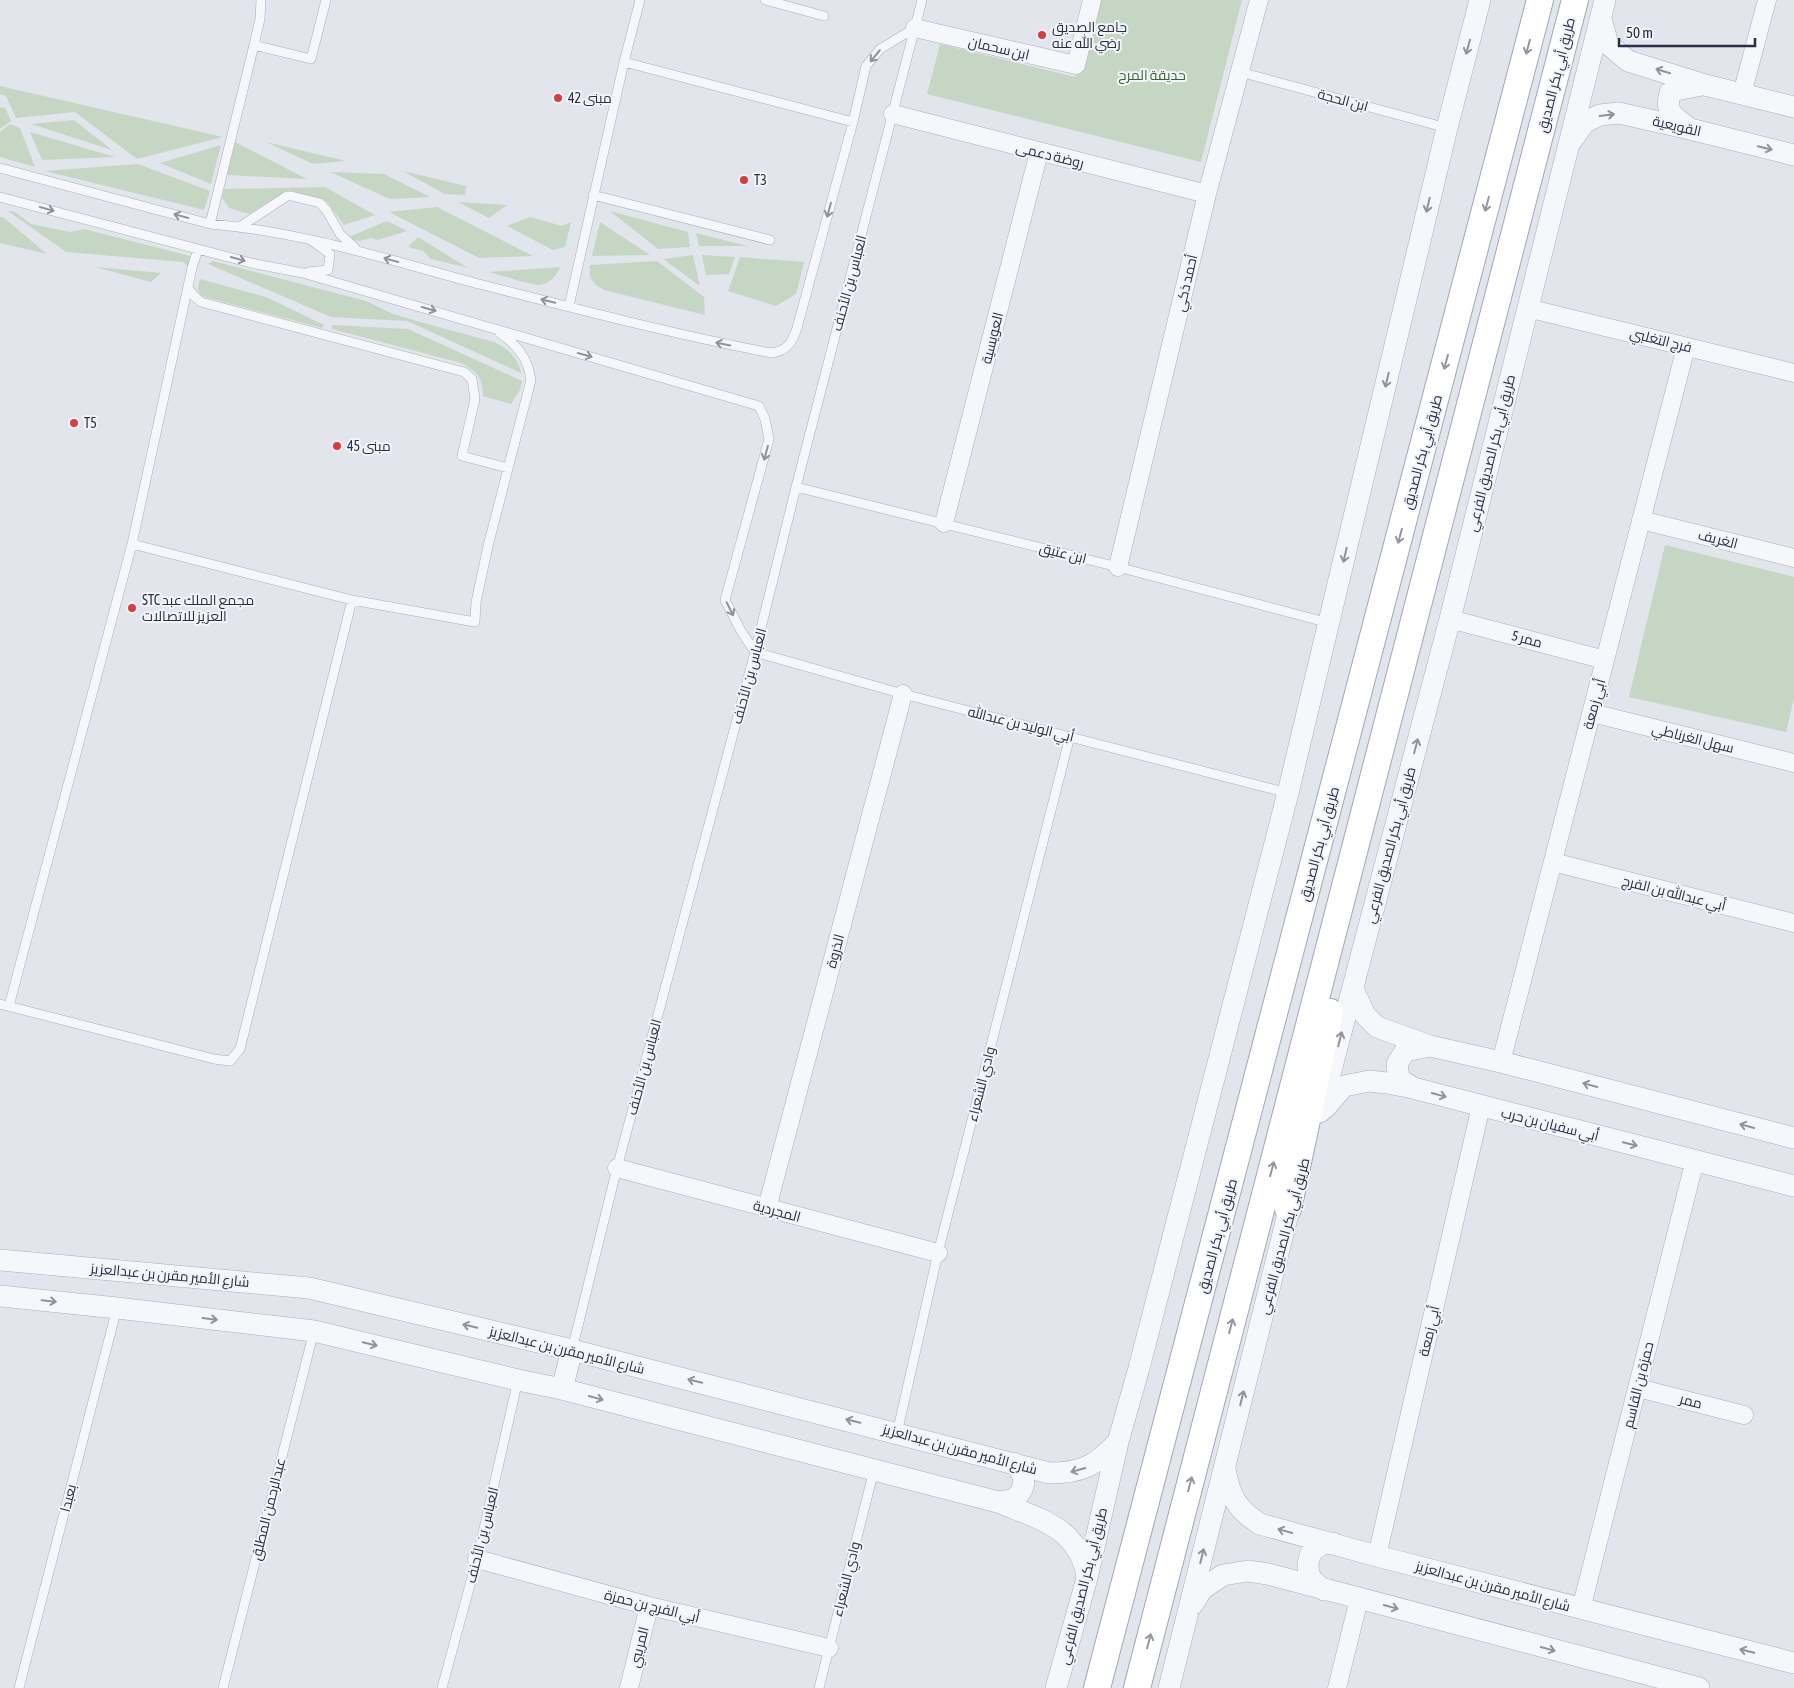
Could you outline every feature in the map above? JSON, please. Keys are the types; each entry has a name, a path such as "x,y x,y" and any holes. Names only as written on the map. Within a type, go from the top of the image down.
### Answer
{"main road":[{"name":"طريق أبي بكر الصديق","path":"1097,1688 1540,0"},
{"name":"طريق أبي بكر الصديق","path":"1137,1688 1575,0"},
{"path":"1288,1209 1407,653"}],"street":[{"name":"ابن سحمان","path":"915,28 1076,65 1092,0"},
{"name":"أحمد ذكي","path":"1118,567 1207,194 1258,0"},
{"name":"طريق أبي بكر الصديق الفرعي","path":"1056,1688 1087,1578 1118,1442 1142,1358 1288,793 1447,128 1480,0"},
{"path":"1742,94 1767,0"},
{"name":"طريق أبي بكر الصديق الفرعي","path":"1169,1688 1288,1209 1319,1116 1450,619 1603,8"},
{"path":"1603,8 1608,44 1628,61 1705,85 1794,107"},
{"path":"1690,129 1671,114 1667,103 1670,93 1676,90 1705,85"},
{"name":"القويعية","path":"1570,142 1585,122 1600,115 1619,113 1794,155"},
{"name":"روضة دعمى","path":"893,114 1207,194"},
{"name":"العويسية","path":"944,523 1039,152"},
{"name":"فرج التغلبي","path":"1528,308 1794,373"},
{"name":"أبي زمعة","path":"1501,1062 1686,347"},
{"name":"الغريف","path":"1641,520 1794,558"},
{"name":"ممر 5","path":"1450,619 1605,660"},
{"name":"الذروة","path":"767,1208 903,694"},
{"name":"سهل الغرناطي","path":"1592,713 1794,763"},
{"name":"أبي عبدالله بن الفرج","path":"1553,862 1794,923"},
{"path":"1353,989 1365,1016 1377,1027 1430,1046 1501,1062 1794,1138"},
{"path":"1413,1088 1399,1078 1397,1064 1405,1051 1430,1046"},
{"name":"أبي سفيان بن حرب","path":"1319,1116 1344,1086 1368,1081 1387,1083 1413,1088 1794,1186"},
{"name":"أبي زمعة","path":"1377,1556 1481,1106"},
{"name":"حمزة بن القاسم","path":"1581,1609 1695,1160"},
{"name":"المجردية","path":"617,1168 938,1254"},
{"name":"شارع الأمير مقرن بن عبدالعزيز","path":"0,1260 309,1288 572,1350 1049,1472 1067,1473 1085,1468 1103,1458 1118,1442"},
{"path":"2,1297 117,1308 314,1331 562,1389 998,1502 1054,1525 1064,1533 1080,1553 1085,1565 1087,1578"},
{"path":"562,1389 572,1350"},
{"name":"ممر","path":"1638,1388 1744,1415"},
{"path":"998,1502 1013,1500 1023,1489 1023,1474 1014,1463"},
{"name":"شارع الأمير مقرن بن عبدالعزيز","path":"1225,1467 1231,1494 1238,1506 1248,1516 1266,1526 1794,1663"},
{"path":"1324,1590 1314,1582 1308,1572 1308,1561 1313,1551 1322,1544 1333,1543"},
{"name":"أبي الفرج بن حمزة","path":"477,1559 649,1606 829,1648"},
{"path":"1189,1611 1202,1589 1223,1575 1248,1571 1268,1574 1699,1688"},
{"path":"1337,1688 1359,1599"},
{"name":"المريبي","path":"629,1688 649,1606"}],"lane":[{"path":"210,224 254,45 260,18 260,0"},
{"path":"254,45 311,59 326,0"},
{"path":"569,306 624,62 640,0"},
{"path":"765,0 824,16"},
{"name":"العباس بن الأحنف","path":"572,1350 617,1168 755,652 922,0"},
{"path":"0,168 210,224 241,226 308,238 479,284 707,341 770,353 781,352 793,340 797,328 853,122 866,66 880,49 915,28"},
{"path":"624,62 853,122"},
{"name":"ابن الحجة","path":"1240,72 1447,128"},
{"path":"594,195 770,240"},
{"path":"241,226 287,196 291,196 320,203 327,211 340,234 357,250"},
{"path":"0,197 251,263 303,273 759,406 765,419 769,439 725,600 741,631 755,652"},
{"path":"303,273 328,270 330,254 308,238"},
{"path":"198,249 132,544 4,1005 214,1060 230,1061 240,1049 352,600"},
{"path":"189,289 201,302 464,372 472,379 475,399 462,456 508,468"},
{"path":"132,544 352,600 475,622 478,593 531,380 529,366 522,354 513,342 494,328"},
{"name":"ابن عتيق","path":"796,487 1118,567 1330,623"},
{"name":"أبي الوليد بن عبدالله","path":"755,652 903,694 1288,793"},
{"name":"وادي الشعراء","path":"897,1433 938,1254 1070,736"},
{"name":"بعبدا","path":"19,1688 117,1308"},
{"name":"عبدالرحمن المطلق","path":"223,1688 314,1331"},
{"name":"العباس بن الأحنف","path":"442,1688 477,1559 518,1380"},
{"name":"وادي الشعراء","path":"819,1688 874,1470"}],"green space":[{"name":"حديقة المرح","path":"1100,0 1242,0 1201,162 927,94 940,44 1075,77 1083,67"},
{"path":"0,86 223,137 137,159 75,112 16,118 6,96 0,94"},
{"path":"0,107 5,108 11,121 0,129"},
{"path":"74,120 112,150 31,124"},
{"path":"10,124 20,128 35,167 0,157 0,132"},
{"path":"30,132 115,157 42,160"},
{"path":"235,142 307,179 227,175"},
{"path":"266,142 346,161 313,164"},
{"path":"221,145 211,184 160,163"},
{"path":"138,164 210,191 204,210 45,171"},
{"path":"403,171 466,186 465,195 445,194"},
{"path":"330,172 384,174 430,197 390,199"},
{"path":"325,187 375,215 344,225 327,202 290,191 284,192 249,214 229,208 222,198 224,189"},
{"path":"458,202 507,205 489,218"},
{"path":"437,207 533,256 479,258 389,212"},
{"path":"8,211 15,212 31,224 70,232 84,229 190,256 188,266 183,262 66,252"},
{"path":"610,211 688,232 690,247 658,249"},
{"path":"0,217 3,217 47,254 0,243"},
{"path":"530,217 562,226 571,222 565,247 553,250 507,226"},
{"path":"387,221 407,231 378,240 371,238 360,241 353,240 351,236"},
{"path":"600,222 650,255 592,256"},
{"path":"696,233 748,246 699,246"},
{"path":"418,237 468,268 431,259 423,251 408,247"},
{"path":"693,255 700,286 663,259"},
{"path":"702,255 735,257 729,274 706,275"},
{"path":"740,257 804,262 796,294 776,306 728,291"},
{"path":"213,261 366,301 391,313 494,342 511,354 520,367 521,373 407,321 331,317 208,264"},
{"path":"657,261 704,297 705,315 604,290 594,283 590,274 590,265"},
{"path":"95,267 161,273 151,282"},
{"path":"560,267 552,279 540,285 489,272"},
{"path":"200,279 266,297 324,325 322,328 201,296 198,288"},
{"path":"332,325 408,329 522,381 520,390 511,404 483,396 482,384 478,376 461,363 332,329"},
{"path":"1665,545 1794,577 1794,698 1786,732 1629,697"}],"place":[{"name":"جامع الصديق رضي الله عنه","path":"1042,35"},
{"name":"مبنى 42","path":"558,98"},
{"name":"T3","path":"744,180"},
{"name":"T5","path":"74,423"},
{"name":"مبنى 45","path":"337,446"},
{"name":"STC مجمع الملك عبد العزيز للاتصالات","path":"132,608"}]}
